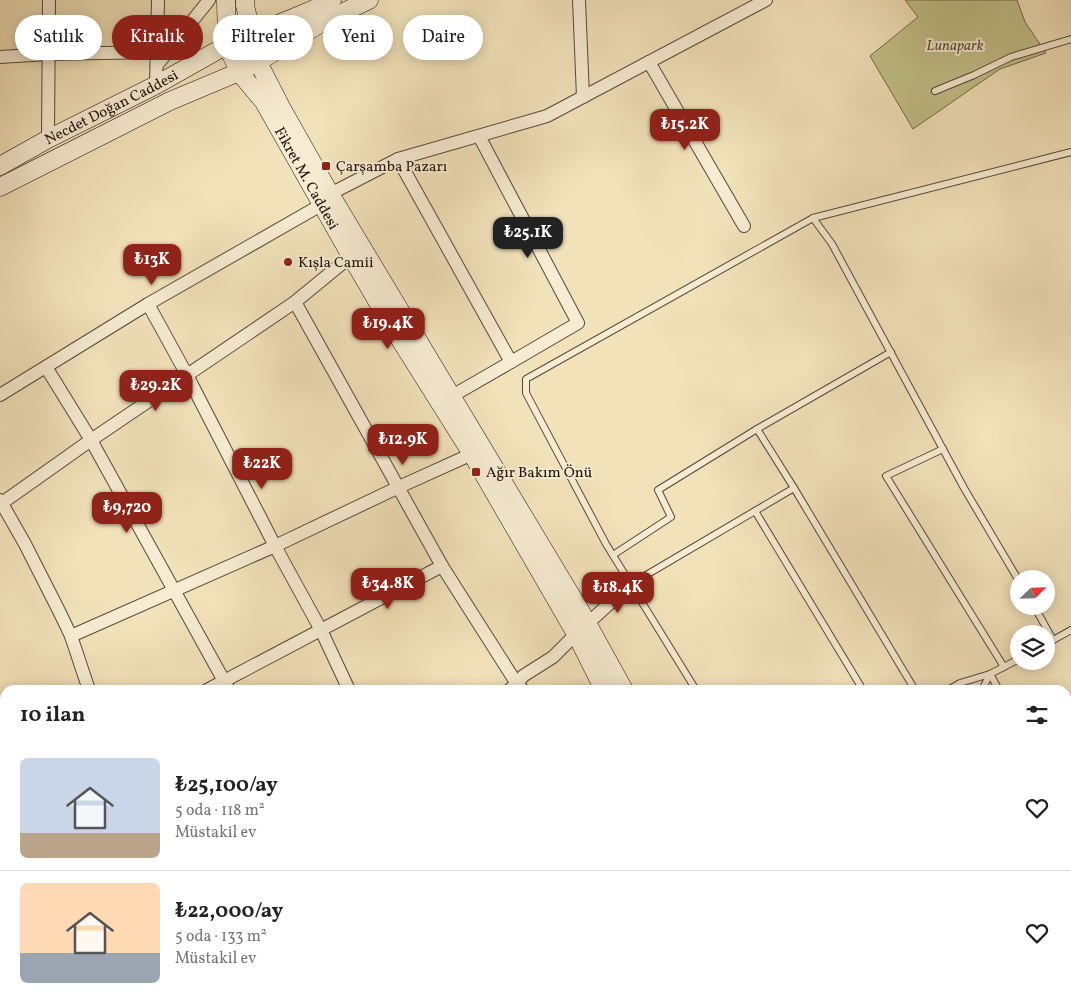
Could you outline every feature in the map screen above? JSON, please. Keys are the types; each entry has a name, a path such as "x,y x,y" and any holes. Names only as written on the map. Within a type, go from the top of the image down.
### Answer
{"main road":[{"name":"Fikret M. Caddesi","path":"226,0 226,15"},
{"path":"245,0 247,15"},
{"name":"Necdet Doğan Caddesi","path":"299,15 332,0"},
{"path":"0,187 170,101 239,72 321,23 368,0"},
{"name":"Necdet Doğan Caddesi","path":"0,166 48,139 156,85 213,52"},
{"name":"Fikret M. Caddesi","path":"234,60 239,72 264,102 326,199 351,256 394,330 582,629 602,685"},
{"path":"258,62 326,199 452,396 582,629 621,685"}],"street":[{"path":"49,0 49,15"},
{"path":"158,0 158,15"},
{"path":"157,65 208,0"},
{"path":"580,0 583,97"},
{"path":"0,395 148,304 326,199 398,159 547,116 766,0"},
{"path":"0,57 15,56"},
{"path":"48,60 48,139"},
{"path":"156,85 157,60"},
{"path":"649,62 744,226"},
{"path":"452,396 578,323 479,136"},
{"path":"398,159 511,362"},
{"path":"87,685 71,636 1,501 295,302 351,256"},
{"path":"295,302 442,566 514,685"},
{"path":"148,304 320,630 347,685"},
{"path":"46,367 91,440 227,685 320,630 442,566"},
{"path":"71,636 275,546 472,454"},
{"path":"518,685 523,676 553,657 631,584"}],"lane":[{"path":"936,91 974,76 1011,57 1071,39"},
{"path":"693,685 613,555 526,394 526,379 813,218 1071,152"},
{"path":"813,218 832,244 964,488 1012,570"},
{"path":"613,555 671,517 658,490 757,429 891,352"},
{"path":"757,429 912,685"},
{"path":"943,449 886,476 1004,667"},
{"path":"631,584 794,488"},
{"path":"755,511 860,685"},
{"path":"1055,639 1071,630"},
{"path":"957,685 990,674 1010,664"},
{"path":"984,685 990,674"},
{"path":"990,674 996,685"}],"green space":[{"name":"Lunapark","path":"905,0 1017,0 1025,22 1046,53 1000,69 913,129 870,56 918,17"}],"place":[{"name":"Çarşamba Pazarı","path":"326,166"},
{"name":"Kışla Camii","path":"288,262"},
{"name":"Ağır Bakım Önü","path":"476,472"}]}
